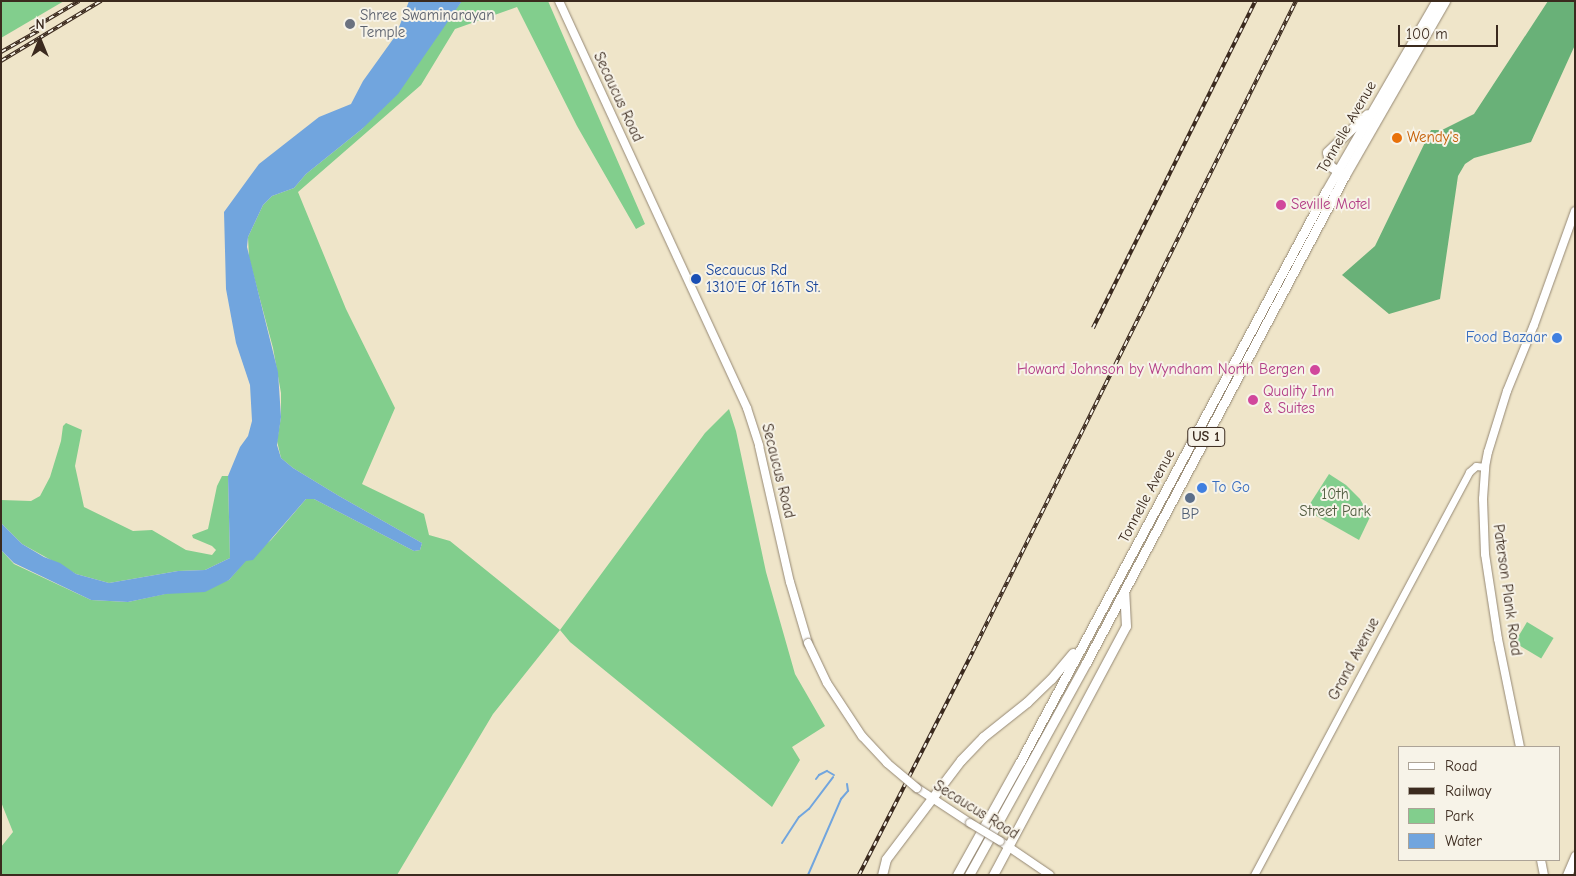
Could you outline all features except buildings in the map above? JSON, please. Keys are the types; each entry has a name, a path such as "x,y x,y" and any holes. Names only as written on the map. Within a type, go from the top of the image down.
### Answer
{"main road":[{"name":"Secaucus Road","path":"559,1 747,408 759,446 790,582 808,643 827,683 862,736 887,763 931,799 1009,846 1050,875"},
{"name":"Tonnelle Avenue","path":"969,875 1029,769 1124,590 1375,107 1436,1"},
{"name":"Tonnelle Avenue","path":"957,875 1342,173 1445,1"},
{"path":"1342,173 1328,162 1327,152 1375,107"},
{"name":"Paterson Plank Road","path":"1520,746 1498,639 1485,554 1483,499 1485,467 1510,382 1534,325 1575,211"},
{"path":"993,875 1126,626 1124,590"},
{"path":"882,875 886,859 961,760 1051,679 1088,636"},
{"path":"1567,875 1575,856"},
{"path":"1541,861 1544,875"}],"street":[{"name":"Grand Avenue","path":"1254,875 1469,472 1476,466 1485,467"}],"green space":[{"path":"1,1 64,1 1,38"},
{"path":"462,1 548,1 645,224 636,229 577,126 517,7 455,29 421,85 298,192 346,309 395,408 362,484 424,514 429,535 450,541 560,630 493,714 397,875 1,875 1,847 13,832 1,802 1,550 14,564 91,600 128,602 229,580 246,560 271,540 306,499 314,499 414,551 420,550 422,543 339,496 293,468 281,458 277,441 281,417 281,393 273,348 249,258 248,237 263,205 272,196 294,188 306,174 362,129"},
{"path":"1548,1 1575,1 1575,45 1531,142 1474,158 1465,164 1458,176 1440,299 1389,314 1342,275 1375,246 1431,130 1442,130 1474,114"},
{"path":"729,409 736,431 766,572 795,674 825,726 792,747 800,760 772,807 570,642 560,630 705,433"},
{"path":"66,423 82,430 75,466 84,507 133,531 152,530 186,550 212,555 216,550 212,546 193,538 192,535 208,529 217,486 222,476 228,476 230,558 205,570 178,571 109,583 76,574 22,544 1,523 1,500 31,501 40,496 50,477 61,441 63,426"},
{"name":"10th Street Park","path":"1329,474 1346,485 1360,499 1370,517 1359,540 1306,510"},
{"path":"1527,622 1554,638 1541,659 1515,643"}],"water":[{"path":"409,1 462,1 398,94 362,129 306,174 294,188 272,196 263,205 248,237 247,247 278,372 281,417 277,445 281,458 293,468 339,496 422,543 420,550 414,551 314,499 306,499 253,560 246,561 229,580 205,592 166,594 128,602 91,600 14,563 1,550 1,523 22,544 44,557 60,563 76,574 109,583 178,571 205,570 230,558 228,476 240,447 248,436 252,421 250,385 236,343 226,289 224,212 259,164 319,117 351,104 363,81 396,35"}],"waterway":[{"path":"816,779 827,771 834,775"},
{"path":"782,843 799,817 809,809 833,777"},
{"path":"808,875 841,799 848,791 847,784"}],"railway":[{"path":"30,30 79,1"},
{"path":"1,61 101,1"},
{"path":"1093,328 1255,1"},
{"path":"859,875 973,651 1296,1"},
{"path":"1,52 38,31"}],"place":[{"name":"Shree Swaminarayan Temple","path":"350,24"},
{"name":"Wendy's","path":"1397,138"},
{"name":"Seville Motel","path":"1281,205"},
{"name":"Secaucus Rd 1310'E Of 16Th St.","path":"696,279"},
{"name":"Food Bazaar","path":"1557,338"},
{"name":"Howard Johnson by Wyndham North Bergen","path":"1315,370"},
{"name":"Quality Inn & Suites","path":"1253,400"},
{"name":"To Go","path":"1202,488"},
{"name":"BP","path":"1190,498"}]}
